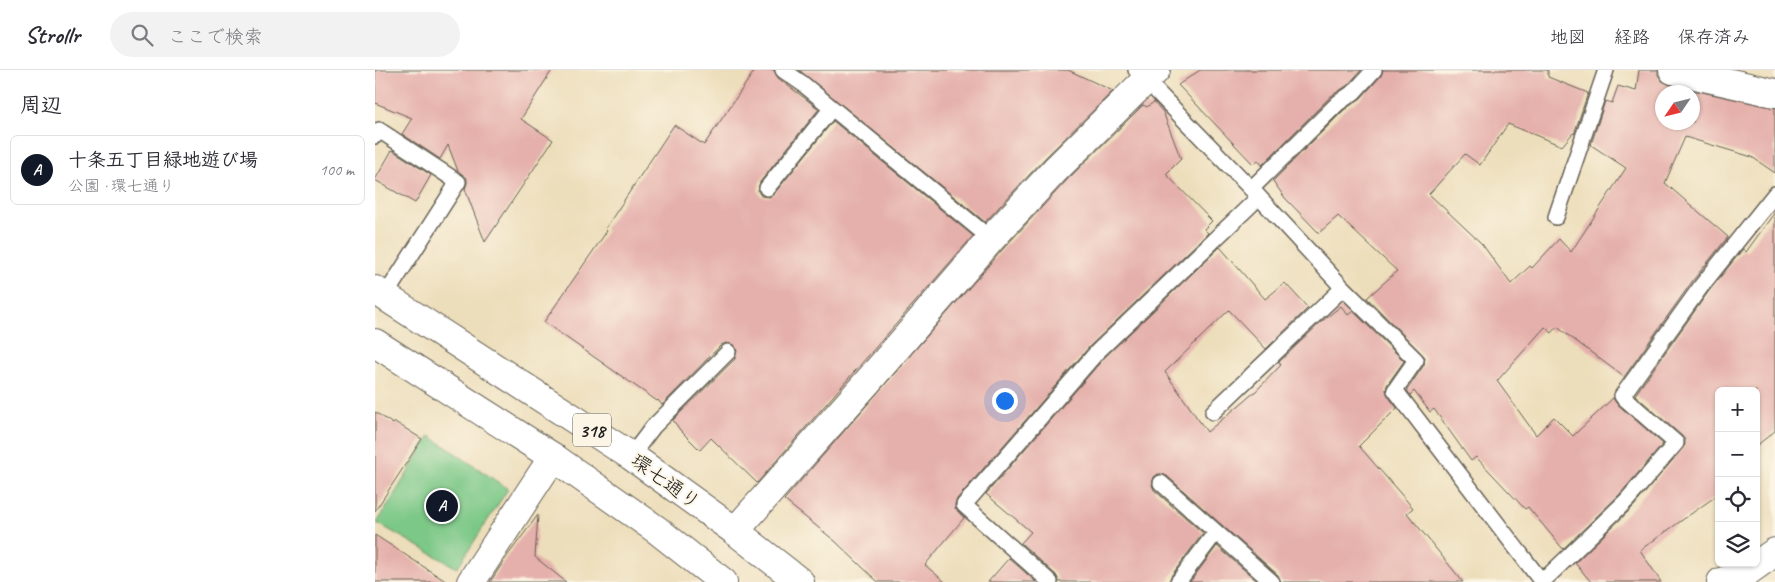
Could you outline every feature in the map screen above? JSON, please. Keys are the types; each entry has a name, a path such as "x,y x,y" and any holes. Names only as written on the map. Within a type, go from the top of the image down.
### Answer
{"main road":[{"path":"1673,70 1775,93"},
{"path":"735,531 991,239 1147,73"},
{"name":"環七通り","path":"380,293 631,456 735,531 800,582"},
{"name":"318","path":"375,342 553,457 657,530 723,582"},
{"path":"471,582 553,457"},
{"path":"1721,582 1744,574 1775,552"}],"lane":[{"path":"783,70 803,84 991,239"},
{"path":"1050,582 964,505 1097,352 1255,193 1338,103 1353,92 1375,70"},
{"path":"1556,217 1605,70"},
{"path":"1147,73 1343,288 1416,360 1395,390 1542,582 1627,500 1676,443 1622,396 1702,285 1775,194"},
{"path":"767,188 832,108"},
{"path":"375,136 379,130 458,182 380,293"},
{"path":"1213,412 1343,288"},
{"path":"631,456 653,427 728,352"},
{"path":"1161,483 1272,582"},
{"path":"1178,582 1216,532"}],"green space":[{"path":"430,436 508,489 457,568 377,523"}],"building":[{"path":"375,70 552,70 521,119 553,140 485,242 465,189 467,178 458,171 448,145 440,159 402,134 412,118 375,103"},
{"path":"755,70 774,70 778,78 819,109 760,182 758,191 761,196 770,197 774,194 833,121 973,236 757,483 711,438 700,450 673,420 735,359 737,350 734,345 726,343 721,345 662,405 658,400 544,322 607,231 605,229 674,125 704,145"},
{"path":"799,70 1068,70 1113,91 1045,158 985,222"},
{"path":"1200,70 1361,70 1348,85 1331,96 1262,165 1258,160 1253,164 1178,85"},
{"path":"1383,70 1548,70 1548,77 1588,93 1574,134 1562,146 1508,124 1480,165 1465,154 1429,194 1482,244 1511,284 1530,266 1532,268 1559,239 1571,252 1626,168 1591,145 1605,101 1612,103 1618,86 1636,91 1639,70 1658,70 1658,75 1662,81 1670,85 1655,85 1655,130 1700,130 1700,92 1775,108 1775,173 1752,157 1685,137 1665,183 1728,237 1694,279 1624,377 1557,327 1552,333 1545,327 1497,381 1536,435 1554,417 1573,436 1613,398 1616,403 1663,444 1620,494 1563,549 1528,507 1525,509 1476,457 1471,461 1434,409 1430,412 1414,391 1410,395 1407,390 1424,365 1425,357 1367,298 1397,271 1338,216 1319,233 1285,198 1273,181 1344,110 1361,98 1381,76"},
{"path":"1154,102 1163,112 1181,159 1166,174 1212,221 1204,229 1208,233 1090,346 957,499 955,508 964,518 925,565 945,582 878,582 835,541 784,500 1003,249 1067,180 1143,105 1147,107"},
{"path":"392,150 431,175 415,203 375,180"},
{"path":"1775,212 1775,431 1760,443 1760,387 1715,387 1715,497 1640,550 1661,582 1591,582 1575,563 1634,506 1685,445 1685,440 1682,436 1635,395 1709,291 1743,249 1746,252"},
{"path":"1220,247 1265,299 1285,283 1308,308 1266,349 1229,310 1165,372 1207,432 1256,391 1281,365 1279,362 1321,322 1341,306 1348,315 1353,311 1404,361 1387,385 1386,390 1397,408 1359,446 1413,508 1407,513 1463,582 1281,582 1278,575 1167,476 1162,474 1154,477 1152,485 1154,490 1203,533 1171,576 1169,582 1059,582 1056,575 1021,543 1031,532 986,494 1104,358"},
{"path":"375,412 422,439 375,511"},
{"path":"538,515 535,557 566,582 490,582 508,555"},
{"path":"375,535 447,582 375,582"},
{"path":"1217,546 1258,582 1190,582"},
{"path":"1009,558 1036,582 988,582"}],"place":[{"name":"十条五丁目緑地遊び場","path":"442,506"}]}
